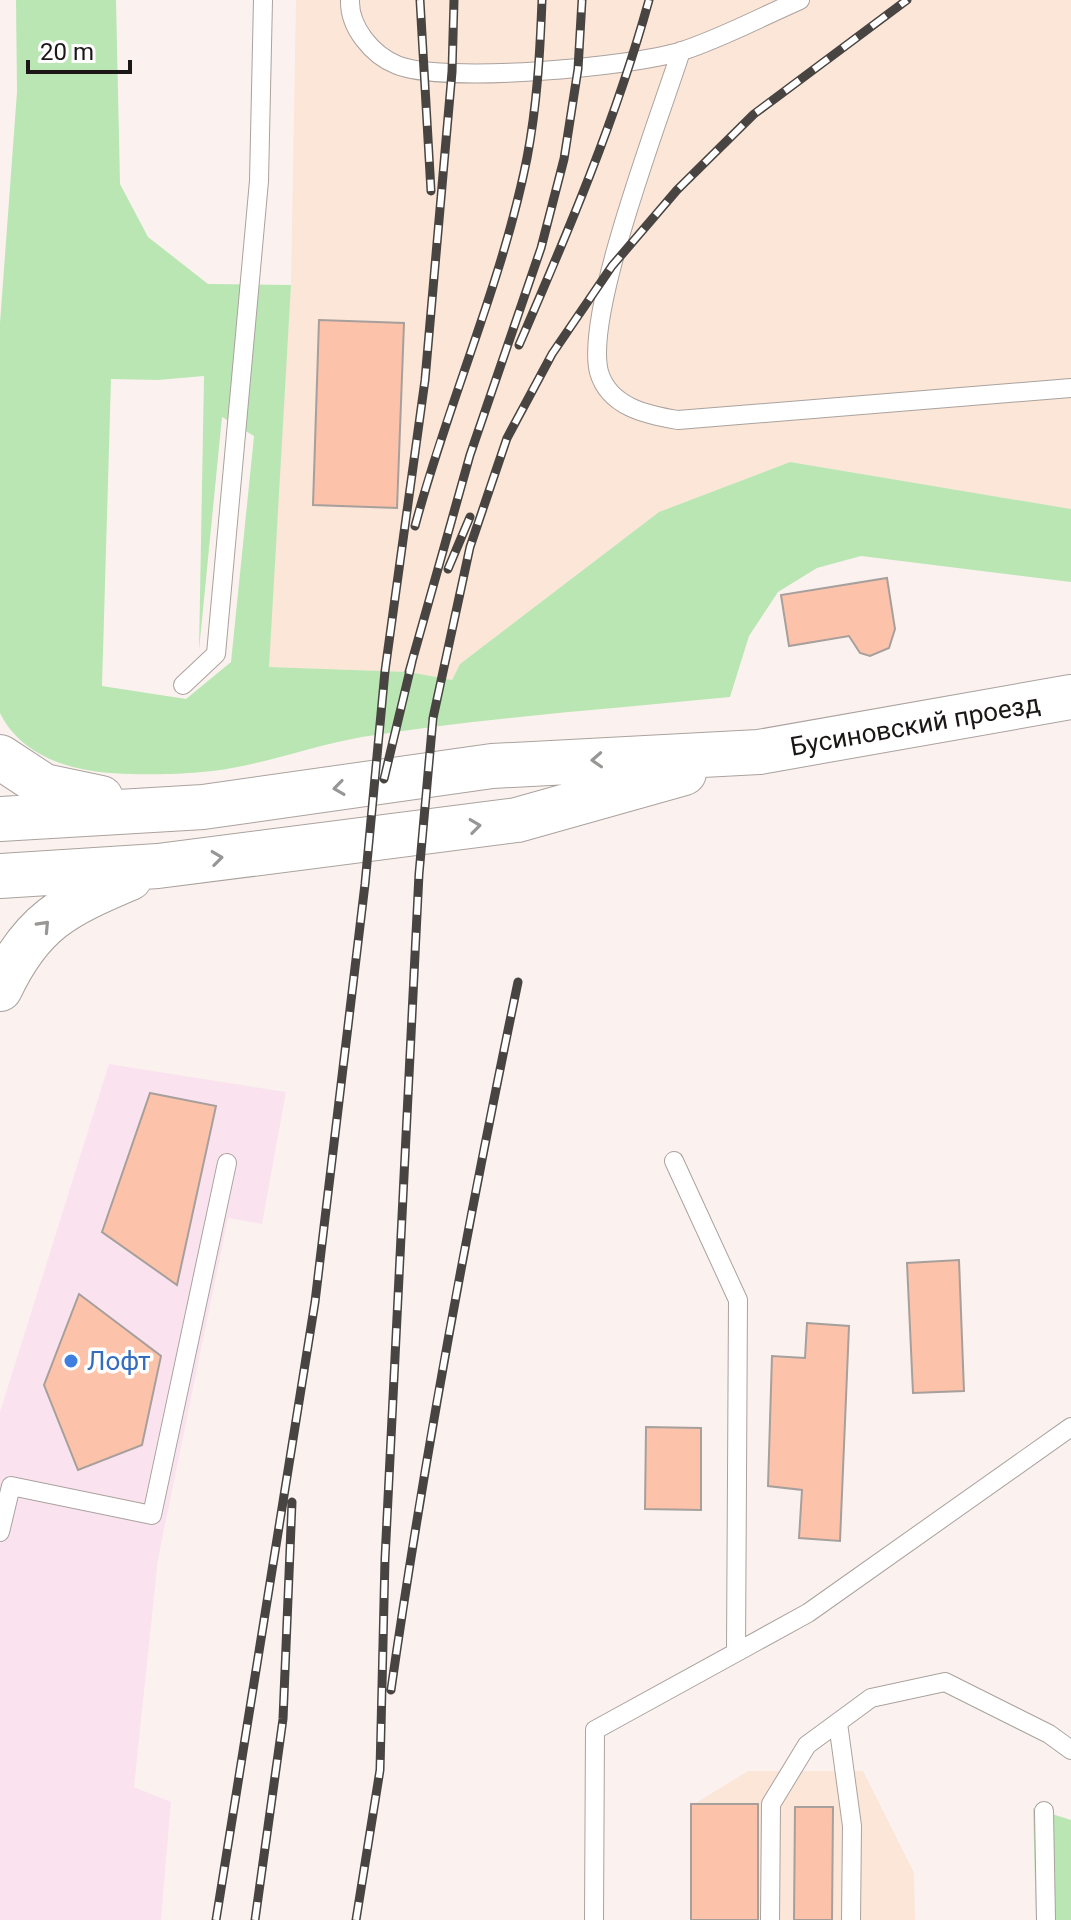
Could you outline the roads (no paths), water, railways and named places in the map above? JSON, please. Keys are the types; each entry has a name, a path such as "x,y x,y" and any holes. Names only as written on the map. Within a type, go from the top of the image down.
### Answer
{"main road":[{"name":"Бусиновский проезд","path":"759,752 1071,697"},
{"path":"0,819 203,807 492,766 759,752"},
{"path":"0,876 158,866 517,820 759,752"},
{"path":"0,757 44,786 88,796 203,807"},
{"path":"0,989 13,961 48,919 77,901 158,866"}],"lane":[{"path":"183,685 216,654 259,181 263,0"},
{"path":"350,0 350,15 372,49 397,65 426,70 578,69 681,51 800,0"},
{"path":"681,51 612,266 595,342 600,374 616,399 645,415 678,420 1071,388"},
{"path":"674,1161 738,1300 736,1652"},
{"path":"0,1532 11,1486 152,1515 227,1163"},
{"path":"594,1920 595,1730 808,1613 1071,1427"},
{"path":"770,1920 771,1804 807,1745 871,1698 945,1682 1049,1734 1071,1750"},
{"path":"838,1723 852,1826 851,1920"},
{"path":"1044,1811 1046,1920"}],"railway":[{"path":"420,0 431,191"},
{"path":"216,1920 315,1302 365,884 385,671 425,380 452,72 454,0"},
{"path":"415,526 516,205 533,119 542,0"},
{"path":"409,672 470,455 541,248 564,159 578,69 582,0"},
{"path":"519,345 606,132 649,0"},
{"path":"356,1920 380,1770 385,1559 419,874 433,718 470,547 507,438 552,354 612,266 677,190 754,114 907,0"},
{"path":"448,569 470,517"},
{"path":"384,779 412,662"},
{"path":"391,1690 449,1335 518,982"},
{"path":"255,1920 283,1719 292,1502"}],"place":[{"name":"Лофт","path":"71,1361"}]}
